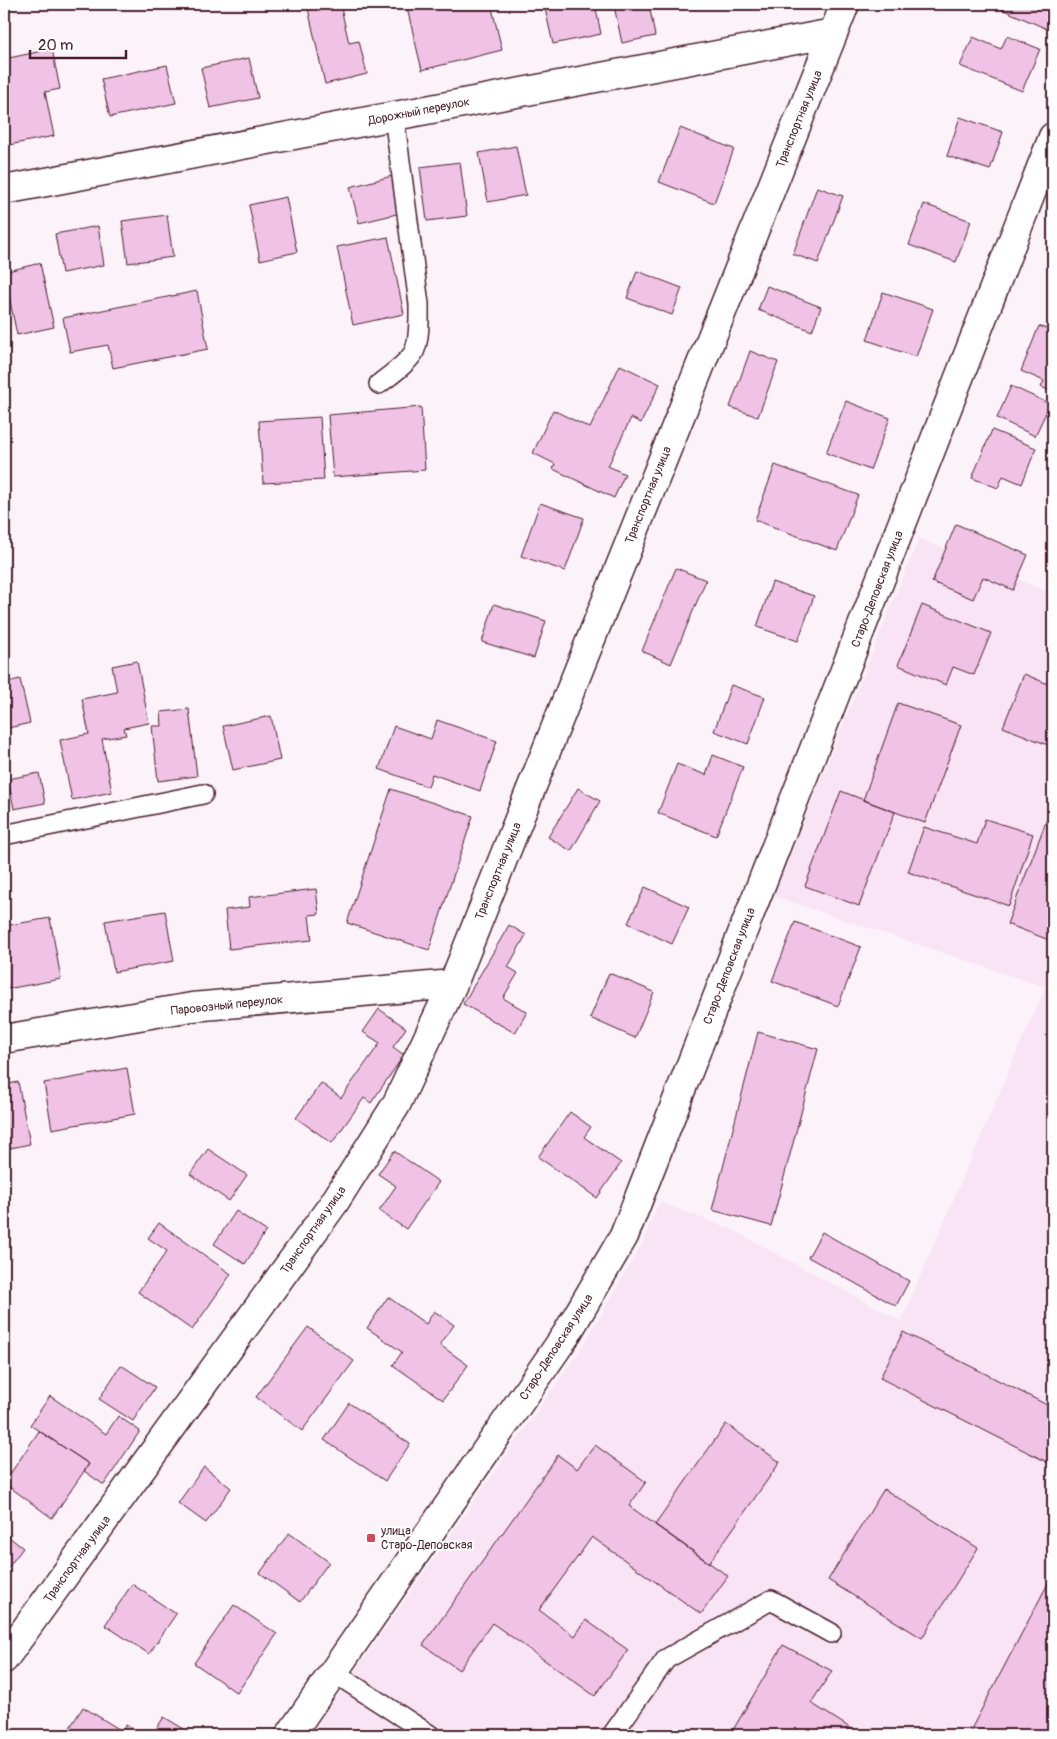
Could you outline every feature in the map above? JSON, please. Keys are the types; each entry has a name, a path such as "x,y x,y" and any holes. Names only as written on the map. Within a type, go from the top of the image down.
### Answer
{"street":[{"name":"Транспортная улица","path":"4,1659 334,1203 396,1105 453,984 845,4"},
{"name":"Дорожный переулок","path":"4,190 833,33"},
{"name":"Старо-Деповская улица","path":"290,1735 566,1335 624,1236 1053,137"},
{"name":"Паровозный переулок","path":"4,1039 192,1007 453,984"}],"lane":[{"path":"379,384 398,369 414,352 419,326 419,304 394,116"},
{"path":"4,836 203,794"},
{"path":"612,1735 666,1659 771,1600 831,1633"},
{"path":"333,1672 430,1735"}],"shaded area":[{"path":"919,538 1053,594 1053,1735 310,1735 583,1346 642,1244 659,1202 733,1230 901,1321 1045,987 773,896"}],"building":[{"path":"307,4 340,4 349,43 359,41 367,74 325,84"},
{"path":"406,4 491,4 502,50 422,70"},
{"path":"544,4 595,4 601,34 553,44"},
{"path":"649,4 655,36 622,43 614,6"},
{"path":"998,4 1053,4 1053,15 1047,29 997,7"},
{"path":"1007,36 1040,49 1022,91 960,66 973,37 1001,49"},
{"path":"52,49 60,89 45,92 54,136 4,146 4,59"},
{"path":"249,58 258,98 210,108 201,68"},
{"path":"167,65 176,103 110,117 101,79"},
{"path":"960,117 1003,132 990,170 947,156"},
{"path":"680,128 734,149 714,203 659,182"},
{"path":"516,146 526,195 488,202 479,153"},
{"path":"460,162 467,216 427,221 420,167"},
{"path":"392,176 401,213 359,223 350,187"},
{"path":"817,187 843,196 818,263 793,254"},
{"path":"286,197 297,252 260,260 249,205"},
{"path":"924,204 971,221 956,262 909,245"},
{"path":"167,215 173,257 128,263 122,221"},
{"path":"98,226 104,265 62,273 55,234"},
{"path":"388,237 404,314 353,325 337,247"},
{"path":"40,263 54,327 17,335 4,272"},
{"path":"637,271 682,288 672,315 627,298"},
{"path":"767,286 821,307 812,331 758,310"},
{"path":"197,291 208,349 113,368 108,345 70,352 63,318"},
{"path":"883,292 933,309 916,357 867,340"},
{"path":"1039,326 1053,331 1053,392 1041,387 1044,381 1021,371"},
{"path":"750,351 778,362 758,417 730,407"},
{"path":"620,365 660,384 641,423 631,418 608,466 625,474 614,498 553,469 555,464 533,453 553,410 590,428"},
{"path":"1011,386 1050,404 1035,436 997,418"},
{"path":"846,401 890,418 870,470 826,453"},
{"path":"421,407 425,470 333,477 328,415"},
{"path":"320,417 324,480 263,483 259,421"},
{"path":"992,430 1036,448 1022,484 1003,476 998,488 972,478"},
{"path":"775,465 858,495 837,551 755,520"},
{"path":"540,503 584,518 565,571 521,556"},
{"path":"956,524 1028,555 1013,590 983,577 973,599 932,582"},
{"path":"676,568 706,580 671,664 642,651"},
{"path":"772,582 814,596 798,641 757,627"},
{"path":"494,604 546,621 534,658 482,642"},
{"path":"922,605 991,633 974,675 953,667 946,685 898,665"},
{"path":"137,661 149,723 124,728 126,735 102,739 112,792 72,800 60,740 89,734 82,699 117,692 112,666"},
{"path":"1024,674 1053,686 1053,747 1003,727"},
{"path":"20,679 30,723 4,729 4,683"},
{"path":"731,685 765,697 748,744 714,731"},
{"path":"898,703 961,725 925,823 863,800"},
{"path":"189,709 197,776 158,781 152,726 162,726 161,712"},
{"path":"271,716 280,760 233,770 223,726"},
{"path":"437,720 497,741 480,791 432,774 428,787 379,769 394,726 431,739"},
{"path":"713,755 743,767 716,836 658,813 677,764 706,775"},
{"path":"39,773 45,803 14,809 8,779"},
{"path":"578,788 600,801 571,851 548,837"},
{"path":"391,789 473,816 429,950 347,923"},
{"path":"841,791 895,812 859,906 805,886"},
{"path":"1053,803 1053,929 1049,940 1007,924"},
{"path":"985,819 1033,834 1009,906 908,872 924,827 977,844"},
{"path":"645,887 689,907 672,944 628,923"},
{"path":"316,889 319,914 309,915 312,940 229,949 225,910 250,907 249,897"},
{"path":"165,911 174,961 114,972 105,921"},
{"path":"50,918 61,979 7,989 4,970 4,926"},
{"path":"795,922 861,947 838,1006 772,981"},
{"path":"509,925 526,935 508,967 518,973 503,998 527,1012 515,1033 463,1004"},
{"path":"609,973 654,992 635,1038 590,1018"},
{"path":"379,1009 406,1028 393,1047 404,1055 371,1103 364,1098 332,1143 296,1118 321,1083 341,1098 380,1043 363,1032"},
{"path":"758,1032 818,1049 771,1226 712,1210"},
{"path":"127,1068 135,1114 52,1129 44,1083"},
{"path":"18,1082 30,1144 6,1149 4,1138 4,1085"},
{"path":"570,1112 591,1127 584,1137 621,1163 597,1198 538,1157"},
{"path":"208,1149 247,1175 229,1201 190,1174"},
{"path":"394,1151 439,1182 406,1229 379,1211 396,1186 378,1174"},
{"path":"236,1211 266,1231 245,1264 214,1244"},
{"path":"159,1223 231,1274 192,1330 138,1292 167,1251 148,1238"},
{"path":"822,1232 909,1281 896,1306 808,1257"},
{"path":"388,1297 426,1324 434,1311 454,1325 440,1345 468,1365 443,1400 393,1365 402,1352 367,1328"},
{"path":"308,1327 354,1361 302,1431 256,1397"},
{"path":"903,1332 1053,1408 1053,1465 880,1378"},
{"path":"121,1365 155,1387 133,1421 99,1399"},
{"path":"50,1396 106,1434 118,1416 140,1431 104,1485 84,1471 89,1464 30,1425"},
{"path":"349,1403 410,1444 385,1481 324,1440"},
{"path":"726,1424 780,1462 709,1563 655,1525"},
{"path":"39,1431 89,1464 52,1518 4,1483"},
{"path":"595,1445 646,1482 629,1506 728,1576 701,1614 592,1537 539,1610 575,1636 586,1620 628,1650 595,1696 492,1623 459,1670 423,1645 558,1455 577,1469"},
{"path":"204,1467 231,1488 206,1523 178,1503"},
{"path":"884,1489 978,1548 922,1638 828,1580"},
{"path":"4,1533 23,1548 4,1573"},
{"path":"289,1533 329,1562 300,1602 260,1573"},
{"path":"1053,1574 1053,1735 968,1735"},
{"path":"132,1584 176,1614 149,1654 105,1625"},
{"path":"234,1605 277,1634 237,1693 194,1663"},
{"path":"783,1645 832,1671 811,1703 861,1735 730,1735"},
{"path":"83,1707 122,1731 126,1725 143,1735 65,1735"},
{"path":"164,1717 194,1735 152,1735"}],"place":[{"name":"улица Старо-Деповская","path":"371,1538"}]}
